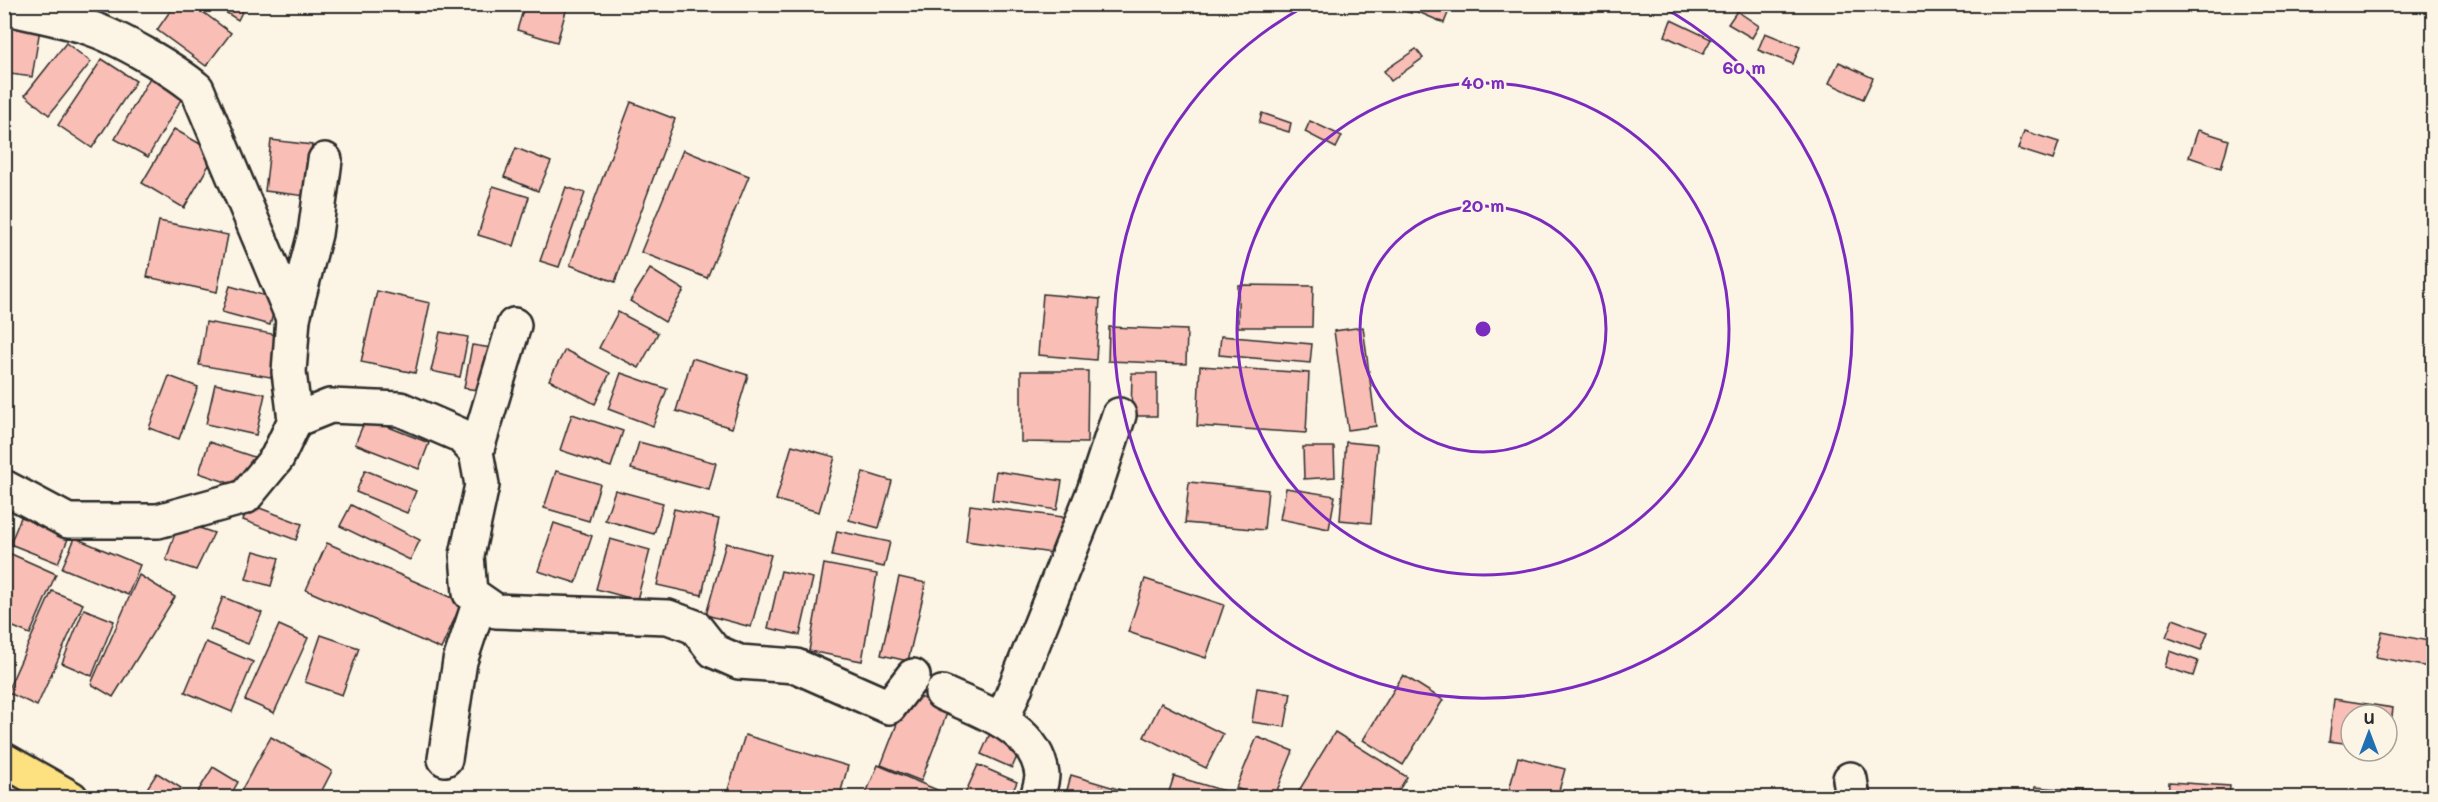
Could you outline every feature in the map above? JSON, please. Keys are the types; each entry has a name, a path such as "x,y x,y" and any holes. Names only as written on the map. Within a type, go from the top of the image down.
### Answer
{"highway":[{"path":"4,760 71,798"}],"street":[{"path":"4,7 89,28 144,55 184,78 197,89 293,318"},
{"path":"4,487 68,522 158,522 244,497 277,458 296,420 289,372 293,318 315,234 325,160"},
{"path":"514,325 476,452 482,485 467,555 470,594 496,611 668,617 695,627 714,651 739,662 796,666 889,707 913,676"},
{"path":"296,420 330,406 400,409 460,435 476,452"},
{"path":"1002,721 1094,491 1119,415"},
{"path":"445,759 460,661 480,601"},
{"path":"942,693 1002,721 1030,742 1042,775 1037,798"}],"building":[{"path":"175,4 192,4 231,33 206,66 157,30"},
{"path":"212,4 246,4 238,20"},
{"path":"525,4 568,4 557,42 517,30"},
{"path":"1384,4 1413,4 1411,13"},
{"path":"1419,4 1441,4 1450,8 1444,23 1416,11"},
{"path":"1737,11 1759,26 1752,38 1728,24"},
{"path":"1671,20 1711,39 1703,54 1665,36"},
{"path":"4,24 40,29 32,77 4,73"},
{"path":"1765,33 1800,47 1793,64 1758,50"},
{"path":"66,43 91,62 49,115 25,95"},
{"path":"1416,49 1423,58 1391,81 1384,71"},
{"path":"102,59 136,81 92,148 58,125"},
{"path":"1839,62 1873,78 1863,99 1829,83"},
{"path":"155,69 188,87 148,157 115,139"},
{"path":"631,102 675,119 615,282 570,265"},
{"path":"1262,113 1291,123 1289,132 1259,123"},
{"path":"1310,121 1342,136 1336,148 1305,132"},
{"path":"174,129 216,153 184,208 142,183"},
{"path":"2198,130 2229,140 2221,168 2189,157"},
{"path":"2024,131 2059,142 2053,160 2018,149"},
{"path":"271,140 312,145 306,196 265,191"},
{"path":"516,148 551,162 538,191 504,177"},
{"path":"683,150 749,176 707,278 641,252"},
{"path":"493,186 529,197 514,246 478,235"},
{"path":"566,187 585,193 559,267 540,261"},
{"path":"159,221 228,235 217,292 147,277"},
{"path":"650,269 684,290 665,322 630,301"},
{"path":"1238,285 1313,286 1312,327 1238,327"},
{"path":"230,286 277,299 270,325 222,312"},
{"path":"377,291 430,303 415,373 361,362"},
{"path":"1043,294 1100,299 1096,360 1038,355"},
{"path":"618,312 658,333 639,368 599,348"},
{"path":"206,322 289,337 282,379 199,365"},
{"path":"1109,327 1187,330 1186,364 1108,361"},
{"path":"1363,327 1376,426 1348,430 1334,331"},
{"path":"440,332 468,337 460,377 431,371"},
{"path":"1221,336 1312,344 1310,363 1219,355"},
{"path":"472,345 498,349 491,392 464,388"},
{"path":"565,350 610,373 595,404 549,380"},
{"path":"692,358 748,375 732,428 676,411"},
{"path":"1200,366 1309,373 1306,433 1197,426"},
{"path":"1021,371 1088,371 1087,443 1021,442"},
{"path":"621,373 667,389 653,426 608,409"},
{"path":"1132,373 1157,373 1157,416 1131,416"},
{"path":"169,376 198,387 179,439 149,428"},
{"path":"215,384 265,394 256,435 206,424"},
{"path":"572,414 623,431 611,467 560,450"},
{"path":"366,418 429,443 419,469 355,444"},
{"path":"209,442 254,457 244,488 199,473"},
{"path":"639,442 716,463 709,490 631,469"},
{"path":"1346,442 1377,445 1371,523 1340,520"},
{"path":"792,445 835,457 819,512 776,500"},
{"path":"1303,447 1334,447 1335,477 1304,479"},
{"path":"365,470 416,491 407,513 356,492"},
{"path":"556,471 600,484 589,521 544,508"},
{"path":"996,471 1062,481 1057,510 992,500"},
{"path":"863,472 892,481 879,528 849,520"},
{"path":"1189,482 1268,490 1264,530 1185,523"},
{"path":"1286,488 1335,496 1329,529 1280,519"},
{"path":"615,490 663,503 654,534 605,520"},
{"path":"249,504 302,524 296,540 243,520"},
{"path":"351,505 420,540 410,560 340,526"},
{"path":"970,505 1070,518 1066,555 966,541"},
{"path":"674,509 719,519 702,595 657,585"},
{"path":"22,515 70,534 58,563 10,544"},
{"path":"179,521 214,533 196,570 166,560"},
{"path":"554,523 592,536 576,583 538,571"},
{"path":"837,531 890,542 884,567 832,556"},
{"path":"75,538 140,565 128,595 62,568"},
{"path":"610,539 650,550 637,600 596,589"},
{"path":"327,543 462,602 441,649 306,590"},
{"path":"726,543 771,555 751,627 706,615"},
{"path":"254,551 279,558 271,586 246,579"},
{"path":"9,553 56,574 30,634 4,623 4,563"},
{"path":"824,564 877,574 862,661 809,651"},
{"path":"781,571 813,578 800,635 768,628"},
{"path":"139,575 175,597 113,697 91,684"},
{"path":"899,577 926,583 908,661 881,655"},
{"path":"1145,579 1224,605 1206,658 1128,632"},
{"path":"52,591 83,604 37,706 7,692"},
{"path":"223,597 262,613 248,644 210,629"},
{"path":"84,609 114,621 92,676 62,663"},
{"path":"2173,619 2208,632 2201,650 2166,637"},
{"path":"279,625 308,638 274,713 245,700"},
{"path":"2382,632 2434,642 2434,668 2376,657"},
{"path":"321,635 359,648 342,695 305,682"},
{"path":"206,642 253,662 232,712 185,692"},
{"path":"2170,651 2198,661 2193,676 2165,667"},
{"path":"1403,675 1443,700 1403,765 1363,740"},
{"path":"1257,688 1291,693 1285,727 1252,722"},
{"path":"909,693 949,708 921,781 881,765"},
{"path":"2334,699 2360,703 2339,703 2339,742 2329,741"},
{"path":"1161,703 1223,734 1206,768 1144,737"},
{"path":"993,727 1024,740 1012,768 981,754"},
{"path":"1335,732 1407,777 1394,798 1295,797"},
{"path":"745,735 848,766 839,798 741,798 727,793"},
{"path":"271,737 332,771 318,798 237,798"},
{"path":"1257,737 1293,751 1274,798 1259,798 1236,788"},
{"path":"1518,757 1565,769 1557,798 1507,798"},
{"path":"878,765 949,795 948,798 864,798"},
{"path":"978,765 1017,782 1010,798 963,798"},
{"path":"213,767 238,782 229,798 194,798"},
{"path":"157,773 181,788 175,798 142,796"},
{"path":"1071,775 1148,798 1065,798"},
{"path":"1174,776 1228,792 1226,798 1167,798"},
{"path":"2169,782 2230,786 2229,798 2168,798"},
{"path":"2035,787 2072,790 2072,798 2034,798"},
{"path":"2075,790 2093,791 2092,798 2075,798"}]}
